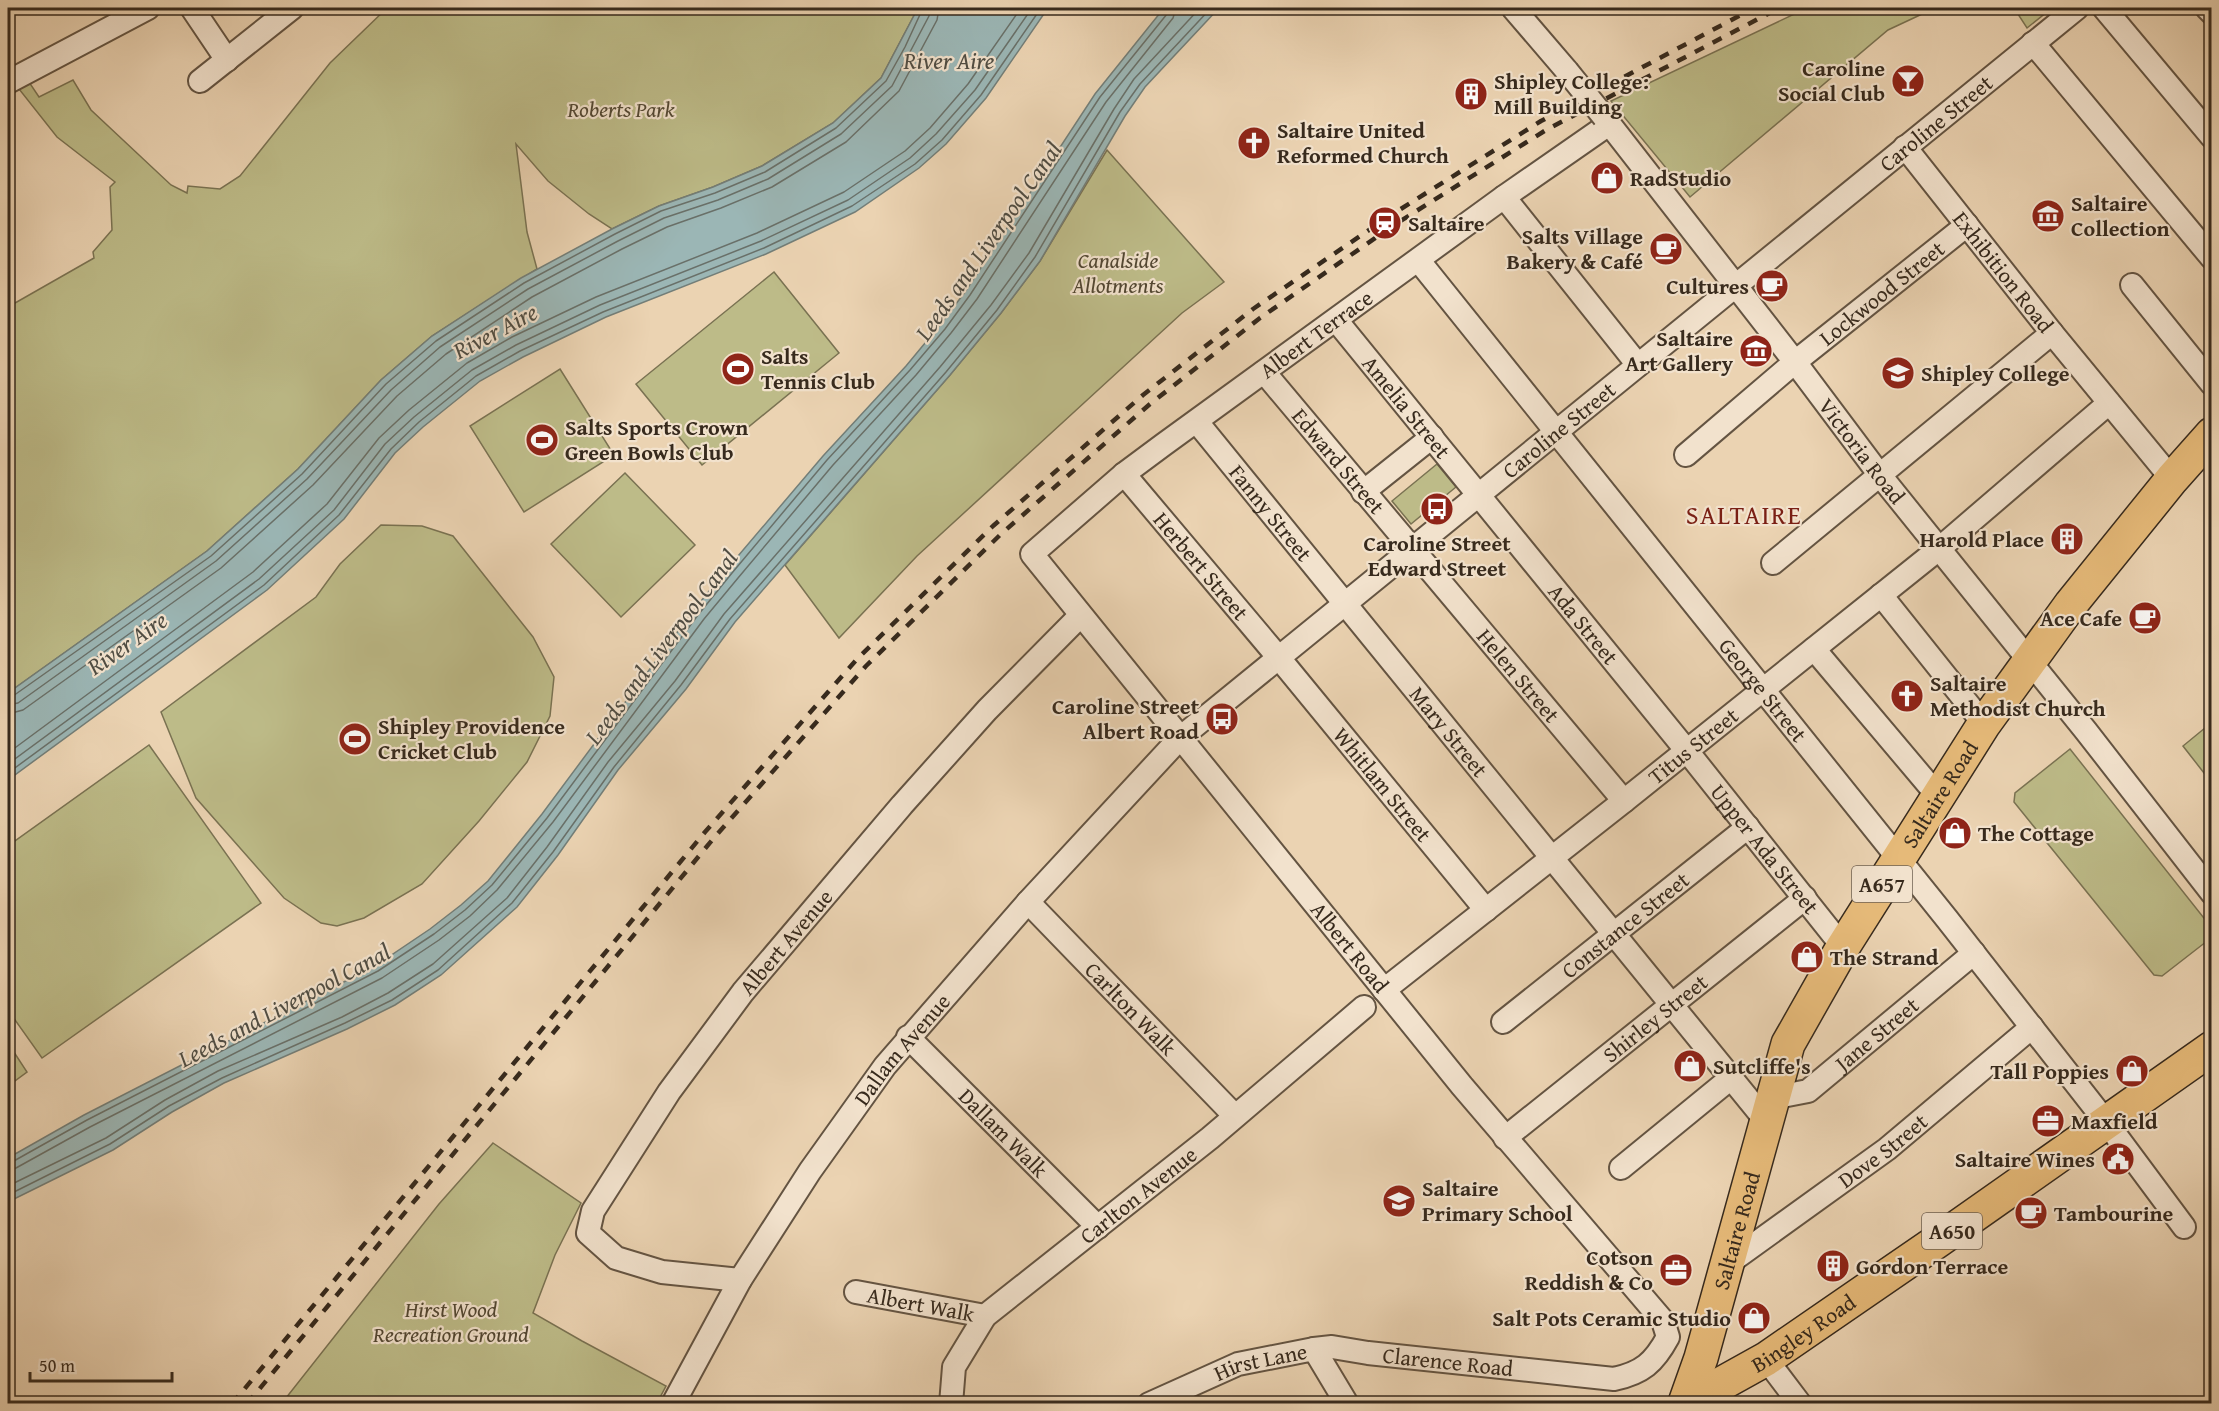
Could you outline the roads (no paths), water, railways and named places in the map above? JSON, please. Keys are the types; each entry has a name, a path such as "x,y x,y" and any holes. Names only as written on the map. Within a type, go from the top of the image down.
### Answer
{"main road":[{"name":"Saltaire Road","path":"1685,1403 1701,1358 1788,1044 1843,947 1984,724 2071,604 2211,434"},
{"name":"Bingley Road","path":"1685,1403 1766,1359 2211,1050"}],"street":[{"path":"8,82 148,8"},
{"path":"192,8 226,60"},
{"path":"200,81 292,8"},
{"name":"Victoria Road","path":"1513,8 1607,120 1796,362 1879,474 1940,548 2211,893"},
{"name":"Caroline Street","path":"1180,738 2077,8"},
{"path":"2104,8 2211,137"},
{"path":"2207,8 2211,13"},
{"path":"2033,43 2211,258"},
{"name":"Albert Terrace","path":"1032,554 1124,474 1419,261 1607,120"},
{"name":"Exhibition Road","path":"1905,147 2052,333 2172,479"},
{"path":"1504,197 1638,365"},
{"name":"Lockwood Street","path":"1686,455 1796,362 1967,225"},
{"name":"George Street","path":"1419,261 1762,691 1899,858 2106,1122 2184,1227"},
{"path":"2132,285 2211,384"},
{"name":"Amelia Street","path":"1336,320 1479,495"},
{"path":"1773,563 2052,333"},
{"name":"Edward Street","path":"1264,372 1411,550"},
{"name":"Titus Street","path":"1384,990 1552,859 1940,548 2109,403"},
{"name":"Fanny Street","path":"1197,422 1345,604"},
{"path":"1363,492 1432,437"},
{"name":"Herbert Street","path":"1124,474 1279,658"},
{"name":"Ada Street","path":"1479,495 1687,751"},
{"name":"Helen Street","path":"1411,550 1624,801"},
{"name":"Albert Road","path":"1032,554 1505,1138 1663,1321 1668,1337"},
{"path":"1881,595 1984,724"},
{"name":"Mary Street","path":"1345,604 1731,1078 1769,1110"},
{"name":"Albert Avenue","path":"740,1280 662,1272 616,1258 588,1233 593,1211 669,1092 743,992 925,779 987,710 1080,616"},
{"path":"1814,649 1938,796"},
{"name":"Whitlam Street","path":"1279,658 1486,910"},
{"name":"Dallam Avenue","path":"674,1403 740,1280 810,1171 908,1037 1028,902 1180,738"},
{"name":"Upper Ada Street","path":"1687,751 1843,947"},
{"name":"Constance Street","path":"1503,1022 1748,827"},
{"name":"Shirley Street","path":"1505,1138 1804,898"},
{"name":"Carlton Walk","path":"1028,902 1235,1116"},
{"name":"Jane Street","path":"1769,1110 1808,1092 1974,953"},
{"name":"Carlton Avenue","path":"951,1404 954,1367 985,1316 1235,1116 1364,1007"},
{"name":"Dove Street","path":"1726,1265 1887,1149 2032,1027"},
{"name":"Dallam Walk","path":"908,1037 1098,1227"},
{"path":"1621,1168 1731,1078"},
{"name":"Albert Walk","path":"856,1292 985,1316"},
{"name":"Clarence Road","path":"1314,1349 1332,1347 1368,1353 1614,1379 1634,1375 1658,1355 1668,1337"},
{"name":"Hirst Lane","path":"1149,1404 1238,1364 1314,1349 1347,1404"},
{"path":"1766,1359 1800,1404"}],"water":[{"name":"River Aire","path":"918,8 1048,8 986,98 946,144 919,168 855,212 766,254 606,317 523,357 480,381 395,453 344,519 267,590 8,780 8,693 207,551 298,469 381,380 432,336 521,278 612,229 659,206 713,187 762,166 833,123 881,78"},
{"path":"1164,8 1219,8 1145,87 1125,116 1040,261 1001,313 735,622 686,689 618,770 558,855 517,907 441,975 395,1005 347,1029 224,1083 172,1112 113,1150 8,1202 8,1158 84,1115 375,966 430,929 488,881 542,814 693,611 727,569 823,456 906,366 940,325 965,292 1095,94"}],"railway":[{"path":"232,1404 705,832 857,659 993,526 1143,395 1253,309 1388,217 1541,121 1754,8"},
{"path":"247,1404 713,839 866,666 1001,534 1150,404 1260,318 1394,225 1546,130 1779,8"}],"place":[{"name":"Caroline Social Club","path":"1908,81"},
{"name":"Shipley College: Mill Building","path":"1471,94"},
{"name":"Saltaire United Reformed Church","path":"1254,143"},
{"name":"RadStudio","path":"1607,178"},
{"name":"Saltaire Collection","path":"2048,216"},
{"name":"Saltaire","path":"1385,223"},
{"name":"Salts Village Bakery & Café","path":"1666,249"},
{"name":"Cultures","path":"1772,286"},
{"name":"Saltaire Art Gallery","path":"1756,351"},
{"name":"Salts Tennis Club","path":"738,369"},
{"name":"Shipley College","path":"1898,373"},
{"name":"Salts Sports Crown Green Bowls Club","path":"542,440"},
{"name":"Caroline Street Edward Street","path":"1437,509"},
{"name":"Harold Place","path":"2067,539"},
{"name":"Ace Cafe","path":"2145,618"},
{"name":"Saltaire Methodist Church","path":"1907,696"},
{"name":"Caroline Street Albert Road","path":"1222,719"},
{"name":"Shipley Providence Cricket Club","path":"355,739"},
{"name":"The Cottage","path":"1955,833"},
{"name":"The Strand","path":"1807,957"},
{"name":"Sutcliffe's","path":"1690,1066"},
{"name":"Tall Poppies","path":"2132,1071"},
{"name":"Maxfield","path":"2048,1121"},
{"name":"Saltaire Wines","path":"2118,1159"},
{"name":"Saltaire Primary School","path":"1399,1201"},
{"name":"Tambourine","path":"2031,1213"},
{"name":"Gordon Terrace","path":"1833,1266"},
{"name":"Cotson Reddish & Co","path":"1676,1270"},
{"name":"Salt Pots Ceramic Studio","path":"1754,1318"}],"district":[{"name":"SALTAIRE","path":"1744,514"}],"park label":[{"name":"Roberts Park","path":"621,109"},
{"name":"Canalside Allotments","path":"1118,272"},
{"name":"Hirst Wood Recreation Ground","path":"451,1322"}],"water label":[{"name":"Leeds and Liverpool Canal","path":"988,241"},
{"name":"Leeds and Liverpool Canal","path":"661,647"},
{"name":"Leeds and Liverpool Canal","path":"284,1005"}]}
